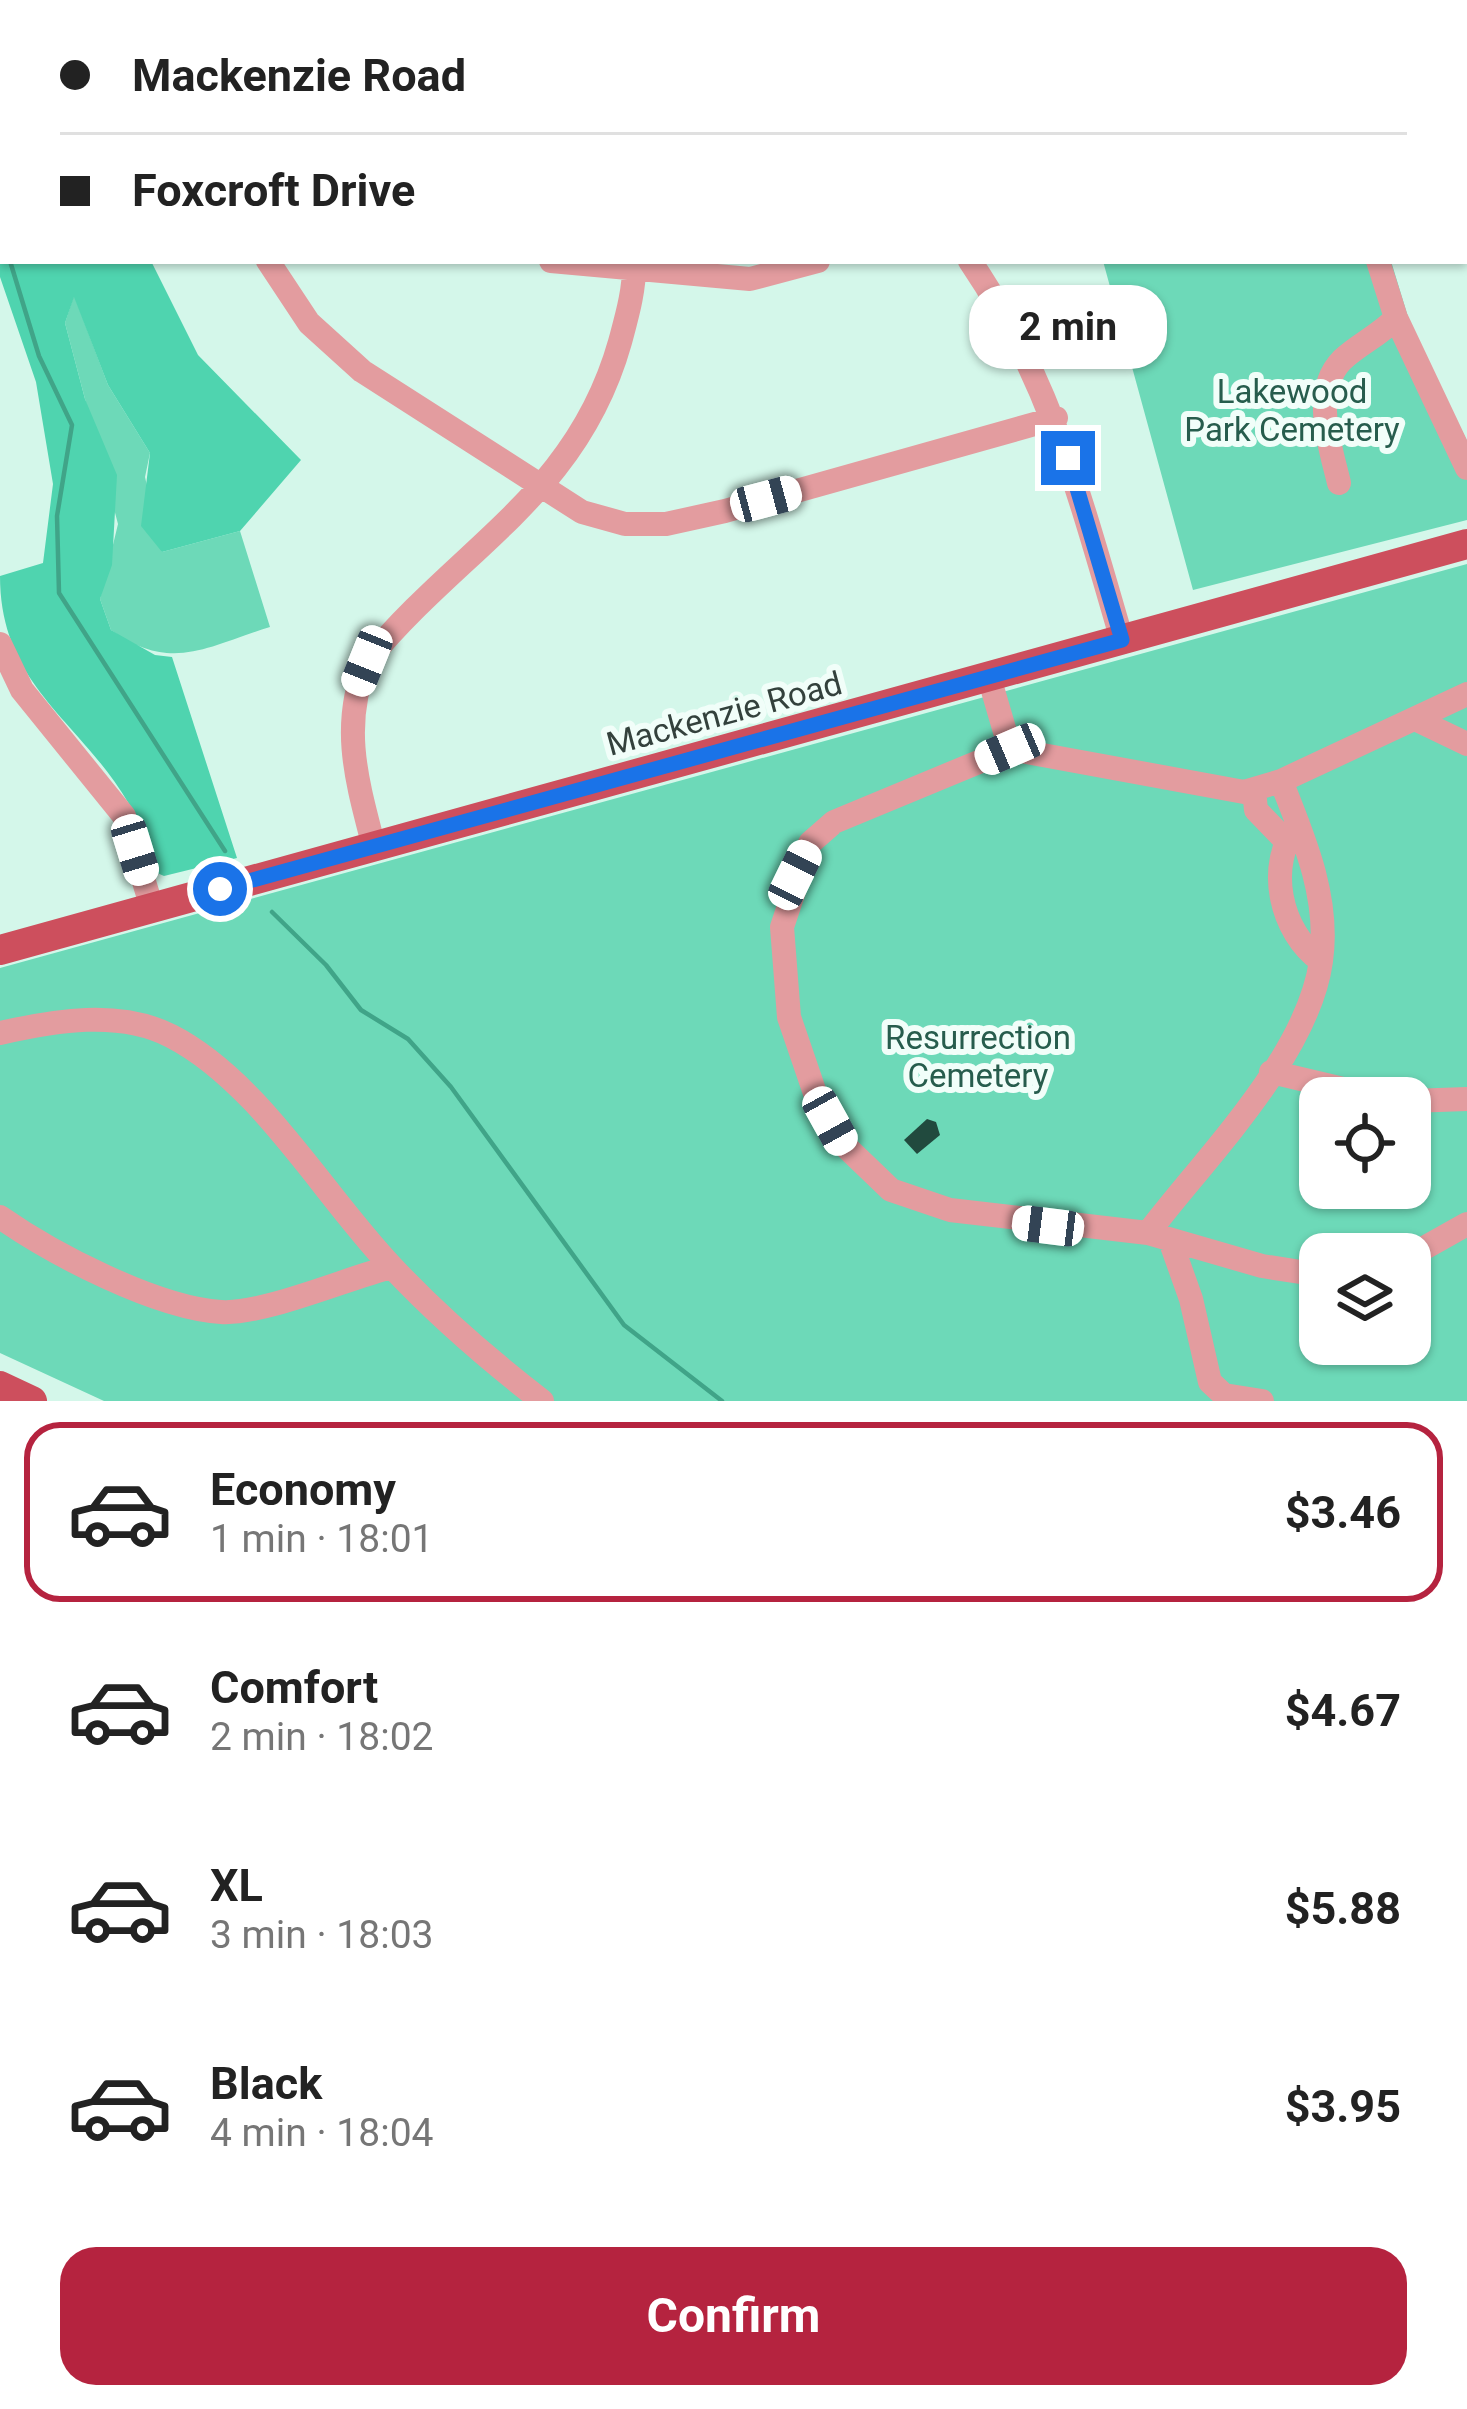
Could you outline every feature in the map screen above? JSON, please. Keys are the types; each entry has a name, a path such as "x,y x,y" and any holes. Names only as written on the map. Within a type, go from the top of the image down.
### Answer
{"main road":[{"name":"Mackenzie Road","path":"0,950 1467,544"},
{"path":"0,1386 32,1401"}],"street":[{"path":"270,264 309,323 362,371 582,512 625,524 667,524 1056,418"},
{"path":"592,264 750,279 807,264"},
{"path":"972,264 1030,360 1056,418 1122,640"},
{"path":"1379,264 1396,318 1467,468"},
{"path":"374,847 350,731 354,691 367,661 544,489 587,426 611,372 634,267"},
{"path":"1339,482 1326,427 1329,378 1340,362 1396,318"},
{"path":"0,644 22,690 124,816 152,908"},
{"path":"989,676 1010,749"},
{"path":"1299,1272 1159,1237 950,1210 891,1190 842,1143 818,1099 789,1017 782,927 795,875 810,844 834,822 1010,749 1254,790 1467,694"},
{"path":"1414,719 1467,744"},
{"path":"1159,1237 1309,1008 1322,961 1317,884 1292,832 1281,781"},
{"path":"1254,790 1256,810 1292,832"},
{"path":"1292,832 1285,910 1299,942 1322,961"},
{"path":"0,1034 81,1020 130,1022 170,1035 215,1066 252,1103 391,1267 491,1362 542,1401"},
{"path":"1271,1072 1299,1079"},
{"path":"1431,1100 1467,1099"},
{"path":"0,1217 62,1254 172,1302 223,1312 391,1267"},
{"path":"1431,1244 1467,1224"},
{"path":"1159,1237 1192,1299 1210,1382 1224,1395 1262,1401"}],"green space":[{"path":"0,264 152,264 198,355 301,460 240,531 162,552 141,526 150,453 108,385 74,297 65,323 85,399 117,475 112,565 100,599 111,630 155,655 172,657 237,858 164,876 156,871 129,804 46,700 13,646 0,576 43,563 53,484 36,382 0,277"},
{"name":"Lakewood Park Cemetery","path":"1104,264 1392,264 1412,330 1467,441 1467,520 1193,590"},
{"path":"74,295 108,385 150,453 145,477 162,552 240,531 270,627 207,648 171,653 132,643 111,630 100,599 118,524 65,323"},
{"name":"Resurrection Cemetery","path":"1467,564 1467,1401 104,1401 0,1353 0,968"}],"building":[{"path":"927,1119 936,1122 940,1135 917,1154 904,1140"}],"waterway":[{"path":"11,264 39,356 72,425 57,516 59,593 225,851"},
{"path":"272,912 326,965 361,1010 408,1039 451,1087 624,1325 722,1401"}],"route":[{"path":"220,889 1122,640 1068,458"}]}
